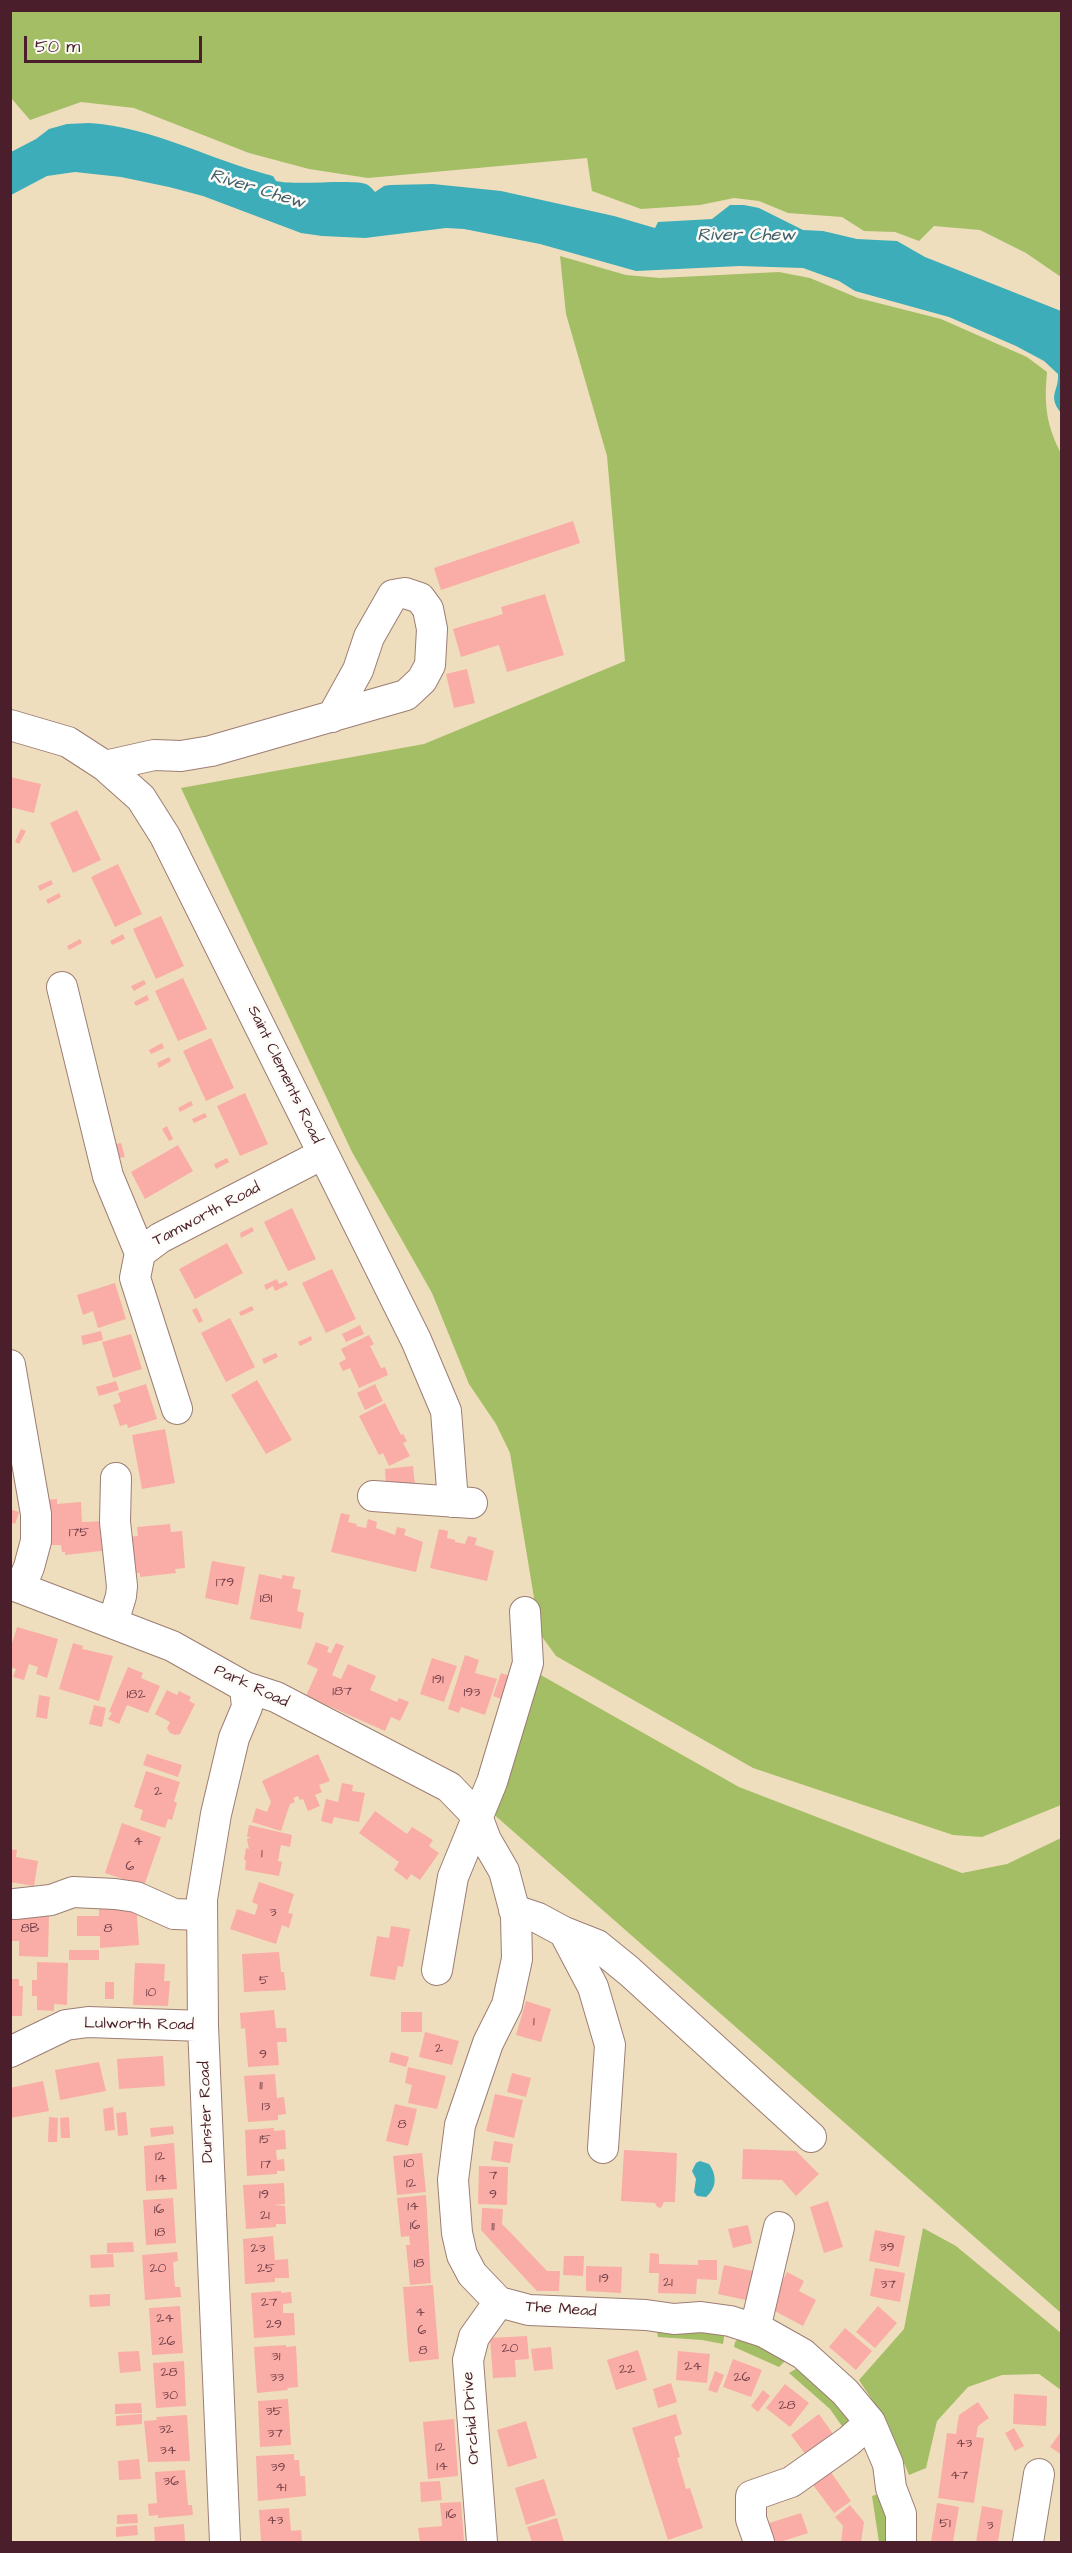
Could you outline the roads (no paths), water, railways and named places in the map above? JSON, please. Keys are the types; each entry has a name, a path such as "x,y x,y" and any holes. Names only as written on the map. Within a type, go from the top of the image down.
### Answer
{"street":[{"path":"105,766 154,755 181,756 211,751 332,717"},
{"name":"Saint Clements Road","path":"10,725 68,742 105,766 141,798 165,836 416,1340 446,1411 462,1503 373,1496"},
{"path":"62,987 108,1176 140,1253"},
{"name":"Tamworth Road","path":"177,1409 135,1278 140,1253 160,1238 323,1154"},
{"path":"10,1365 36,1514 36,1541 29,1567 15,1586"},
{"path":"112,1623 122,1586 115,1522 116,1478"},
{"name":"Park Road","path":"15,1586 172,1646 245,1687 276,1697 449,1787 477,1816"},
{"path":"437,1970 453,1877 492,1782 528,1663 525,1612"},
{"name":"Dunster Road","path":"225,2542 203,2026 202,1899 216,1814 234,1738 247,1707 245,1687"},
{"path":"477,1816 486,1840 504,1871 514,1910 517,1959 507,2005 488,2043 460,2125 453,2180 457,2233 462,2255 472,2274 499,2302"},
{"path":"15,1904 51,1900 73,1892 116,1894 136,1897 174,1914 202,1916"},
{"path":"514,1910 538,1918 597,1946 629,1971 812,2137"},
{"path":"564,1932 593,1987 610,2046 603,2148"},
{"name":"Lulworth Road","path":"10,2052 66,2025 88,2022 203,2026"},
{"path":"756,2329 779,2227"},
{"name":"The Mead","path":"499,2302 529,2310 646,2314 674,2319 700,2317 730,2321 756,2329 803,2354 845,2392 870,2422 888,2464 891,2488 901,2514 901,2542"},
{"name":"Orchid Drive","path":"482,2542 468,2360 474,2337 499,2302"},
{"path":"759,2542 751,2519 751,2496 791,2482 849,2441 870,2422"},
{"path":"1028,2542 1039,2474"}],"water":[{"name":"River Chew","path":"89,123 159,137 273,176 276,181 362,183 375,192 390,185 433,184 501,191 614,216 655,228 658,222 712,219 730,205 744,205 759,208 803,230 823,231 857,239 897,241 925,257 1061,311 1061,413 1054,397 1058,374 1044,361 1016,346 949,317 855,291 839,281 803,268 740,266 636,271 540,244 464,229 446,228 365,238 322,236 301,233 203,196 169,187 121,177 75,172 47,176 11,195 11,152 36,139 49,129 67,124"},
{"path":"700,2161 709,2164 714,2177 714,2186 706,2197 697,2196 694,2192 696,2179 692,2171 696,2163"}]}
